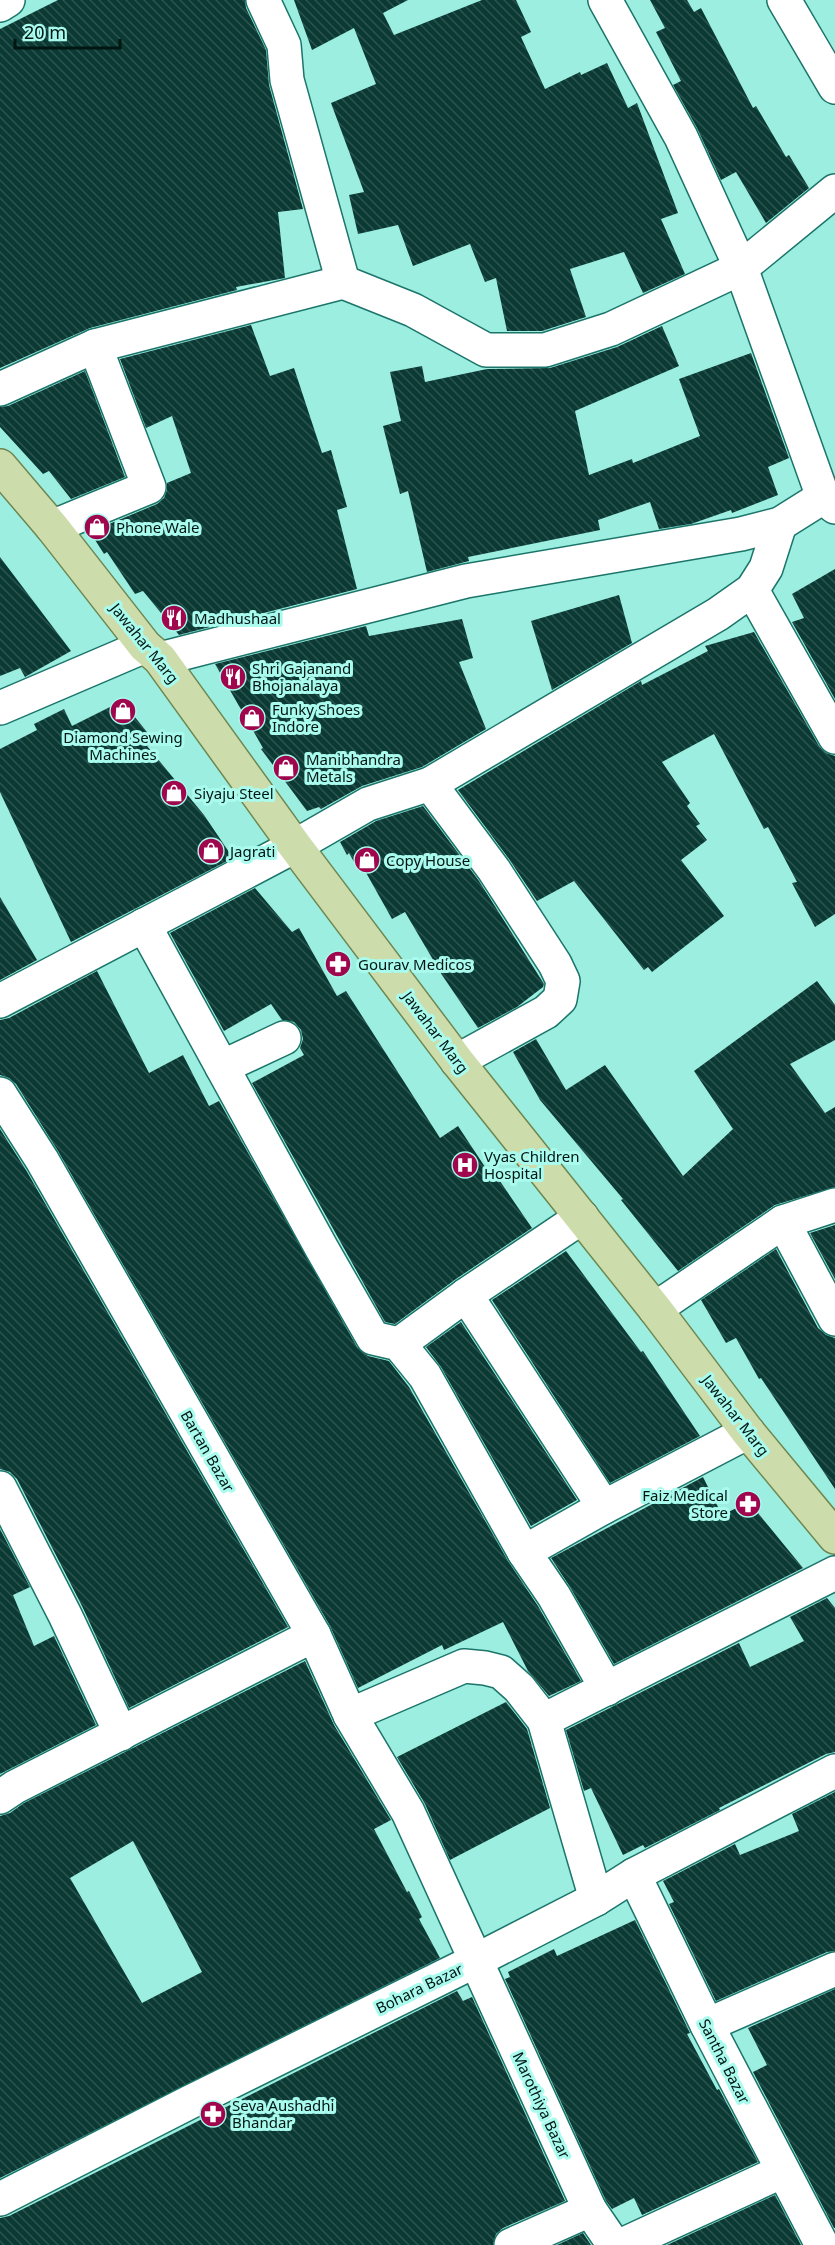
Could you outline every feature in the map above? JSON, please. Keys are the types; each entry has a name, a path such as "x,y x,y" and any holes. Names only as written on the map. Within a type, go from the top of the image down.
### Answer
{"main road":[{"name":"Jawahar Marg","path":"0,466 153,652 295,846 458,1060 655,1309 748,1432 835,1537"}],"street":[{"path":"0,5 8,0"},
{"path":"263,0 284,45 287,80 343,282"},
{"path":"0,708 153,652 466,581 741,534 780,524 829,502 741,268 681,137 605,0"},
{"path":"784,0 835,87"},
{"path":"0,389 95,346 343,282 413,310 486,350 545,350 611,329 741,268 835,191"},
{"path":"52,527 149,487 95,346"},
{"path":"0,1001 295,846 368,804 430,784 718,614 752,590 766,568 780,524"},
{"path":"752,590 835,737"},
{"path":"430,784 494,870 555,964 563,981 560,999 546,1012 458,1060"},
{"path":"144,925 373,1338 399,1344 425,1376 524,1552 554,1596 607,1689"},
{"path":"222,1067 284,1038"},
{"name":"Bartan Bazar","path":"0,1094 42,1160 314,1635 350,1715 408,1812"},
{"path":"655,1309 783,1222 835,1205"},
{"path":"399,1344 466,1295 582,1217"},
{"path":"783,1222 835,1319"},
{"path":"466,1295 604,1506"},
{"path":"524,1552 604,1506 748,1432"},
{"path":"0,1488 65,1615 121,1734"},
{"path":"544,1720 835,1573"},
{"path":"0,1797 15,1786 314,1635"},
{"path":"350,1715 464,1666 501,1672 519,1689 544,1720 596,1899"},
{"name":"Bohara Bazar","path":"0,2199 596,1899 634,1875 835,1771"},
{"name":"Marothiya Bazar","path":"408,1812 590,2210 614,2245"},
{"name":"Santha Bazar","path":"634,1875 707,2025 822,2245"},
{"path":"707,2025 835,1969"},
{"path":"622,2245 783,2171"},
{"path":"512,2245 590,2210"}],"building":[{"path":"58,0 245,0 246,8 266,50 269,85 303,209 278,212 285,278 236,287 237,290 90,328 0,368 0,29"},
{"path":"294,0 408,0 383,13 394,35 482,0 516,0 531,32 521,37 545,89 580,72 581,75 607,63 628,108 637,103 678,213 661,219 685,274 643,293 624,252 570,269 586,317 542,331 507,331 496,278 485,282 470,244 413,266 398,225 358,234 349,195 364,192 331,103 376,84 354,28 312,50"},
{"path":"650,0 687,0 694,12 701,8 753,108 756,106 786,157 789,155 809,188 766,223 736,172 721,180 697,128 673,85 681,81 656,32 665,28"},
{"path":"251,325 270,376 294,368 322,453 331,450 347,507 337,510 357,589 179,635 143,591 135,594 107,552 104,554 90,532 157,504 164,498 167,483 191,473 172,416 146,428 120,359"},
{"path":"662,326 679,366 575,411 589,475 632,459 633,463 700,436 679,379 751,353 789,458 768,467 778,495 732,513 731,510 691,524 659,529 650,502 598,520 600,530 468,557 469,561 427,572 408,491 400,494 383,426 401,421 390,372 422,366 425,382 487,369 550,368 617,347"},
{"path":"85,371 125,477 71,499 49,471 43,474 0,427 0,407 8,406"},
{"path":"0,557 71,651 25,677 20,668 0,676"},
{"path":"835,569 835,699 792,622 804,618 792,594"},
{"path":"619,595 632,643 552,690 531,621"},
{"path":"462,619 473,658 459,662 486,729 422,767 362,786 321,809 319,807 307,811 261,749 263,748 215,664 366,626 369,636"},
{"path":"754,632 819,746 826,753 835,756 835,914 815,927 792,883 797,882 768,827 764,829 714,734 662,762 690,803 687,806 700,824 696,826 707,840 681,860 724,916 652,972 648,967 644,970 574,881 537,901 458,790 641,681 642,685 708,651 705,646"},
{"path":"122,701 155,742 147,746 204,815 233,858 71,942 0,792 0,749 37,730 34,724 64,709 72,726"},
{"path":"423,806 479,881 544,984 517,1007 478,1028 442,975 405,912 392,919 364,869 359,871 340,842 376,821"},
{"path":"255,888 292,932 299,928 337,996 346,991 440,1138 458,1126 489,1173 493,1171 532,1228 456,1279 395,1324 385,1322 252,1083 304,1055 300,1048 303,1039 301,1030 294,1022 282,1020 271,1004 224,1031 170,933"},
{"path":"0,897 37,960 0,980"},
{"path":"97,971 149,1073 183,1055 209,1106 219,1101 357,1347 368,1356 389,1361 409,1387 508,1561 538,1606 581,1681 549,1696 528,1671 503,1622 444,1650 442,1645 358,1688 330,1626 58,1151 16,1084 0,1075 0,1020 9,1018"},
{"path":"817,981 835,1005 835,1040 790,1064 825,1113 835,1107 835,1187 775,1205 678,1271 621,1200 623,1199 540,1100 513,1052 536,1039 566,1090 605,1065 683,1176 733,1129 694,1071"},
{"path":"0,1129 26,1170 288,1627 129,1708 82,1606 17,1479 10,1472 0,1469"},
{"path":"835,1225 835,1279 810,1233"},
{"path":"776,1249 818,1328 826,1335 835,1338 835,1489 761,1378 759,1379 736,1338 726,1343 701,1300"},
{"path":"566,1251 641,1352 643,1351 700,1436 610,1483 492,1300"},
{"path":"461,1322 577,1500 531,1526 441,1367 426,1347"},
{"path":"703,1477 722,1515 749,1502 803,1568 614,1664 551,1558"},
{"path":"0,1529 30,1587 13,1595 34,1646 54,1636 96,1725 0,1774"},
{"path":"827,1598 835,1608 835,1752 826,1754 719,1808 720,1810 645,1848 643,1845 623,1855 591,1788 584,1791 566,1730 739,1643 750,1667 804,1641 790,1617"},
{"path":"305,1661 334,1725 391,1820 374,1829 407,1892 409,1891 422,1917 419,1919 440,1958 0,2178 0,1816 10,1813 24,1803","holes":["133,1841 202,1972 142,2003 70,1878"]},
{"path":"506,1702 527,1729 550,1808 450,1860 425,1804 397,1757"},
{"path":"835,1792 835,1951 827,1952 716,2001 669,1904 674,1902 663,1881 735,1844 740,1855 799,1831 792,1814"},
{"path":"635,1920 690,2033 687,2034 758,2162 642,2215 634,2198 612,2209 606,2201 505,1979 510,1977 508,1972 554,1949 557,1956"},
{"path":"835,1989 834,2228 753,2072 767,2065 748,2028"},
{"path":"457,1991 463,2001 472,1997 565,2201 503,2228 496,2234 493,2245 0,2245 0,2218 9,2216"},
{"path":"775,2195 801,2245 667,2245"},
{"path":"583,2233 591,2245 557,2245"}],"place":[{"name":"Phone Wale","path":"97,527"},
{"name":"Madhushaal","path":"174,618"},
{"name":"Shri Gajanand Bhojanalaya","path":"233,677"},
{"name":"Diamond Sewing Machines","path":"123,711"},
{"name":"Funky Shoes Indore","path":"252,718"},
{"name":"Manibhandra Metals","path":"286,768"},
{"name":"Siyaju Steel","path":"174,793"},
{"name":"Jagrati","path":"211,851"},
{"name":"Copy House","path":"367,860"},
{"name":"Gourav Medicos","path":"338,964"},
{"name":"Vyas Children Hospital","path":"465,1165"},
{"name":"Faiz Medical Store","path":"748,1504"},
{"name":"Seva Aushadhi Bhandar","path":"213,2114"}]}
